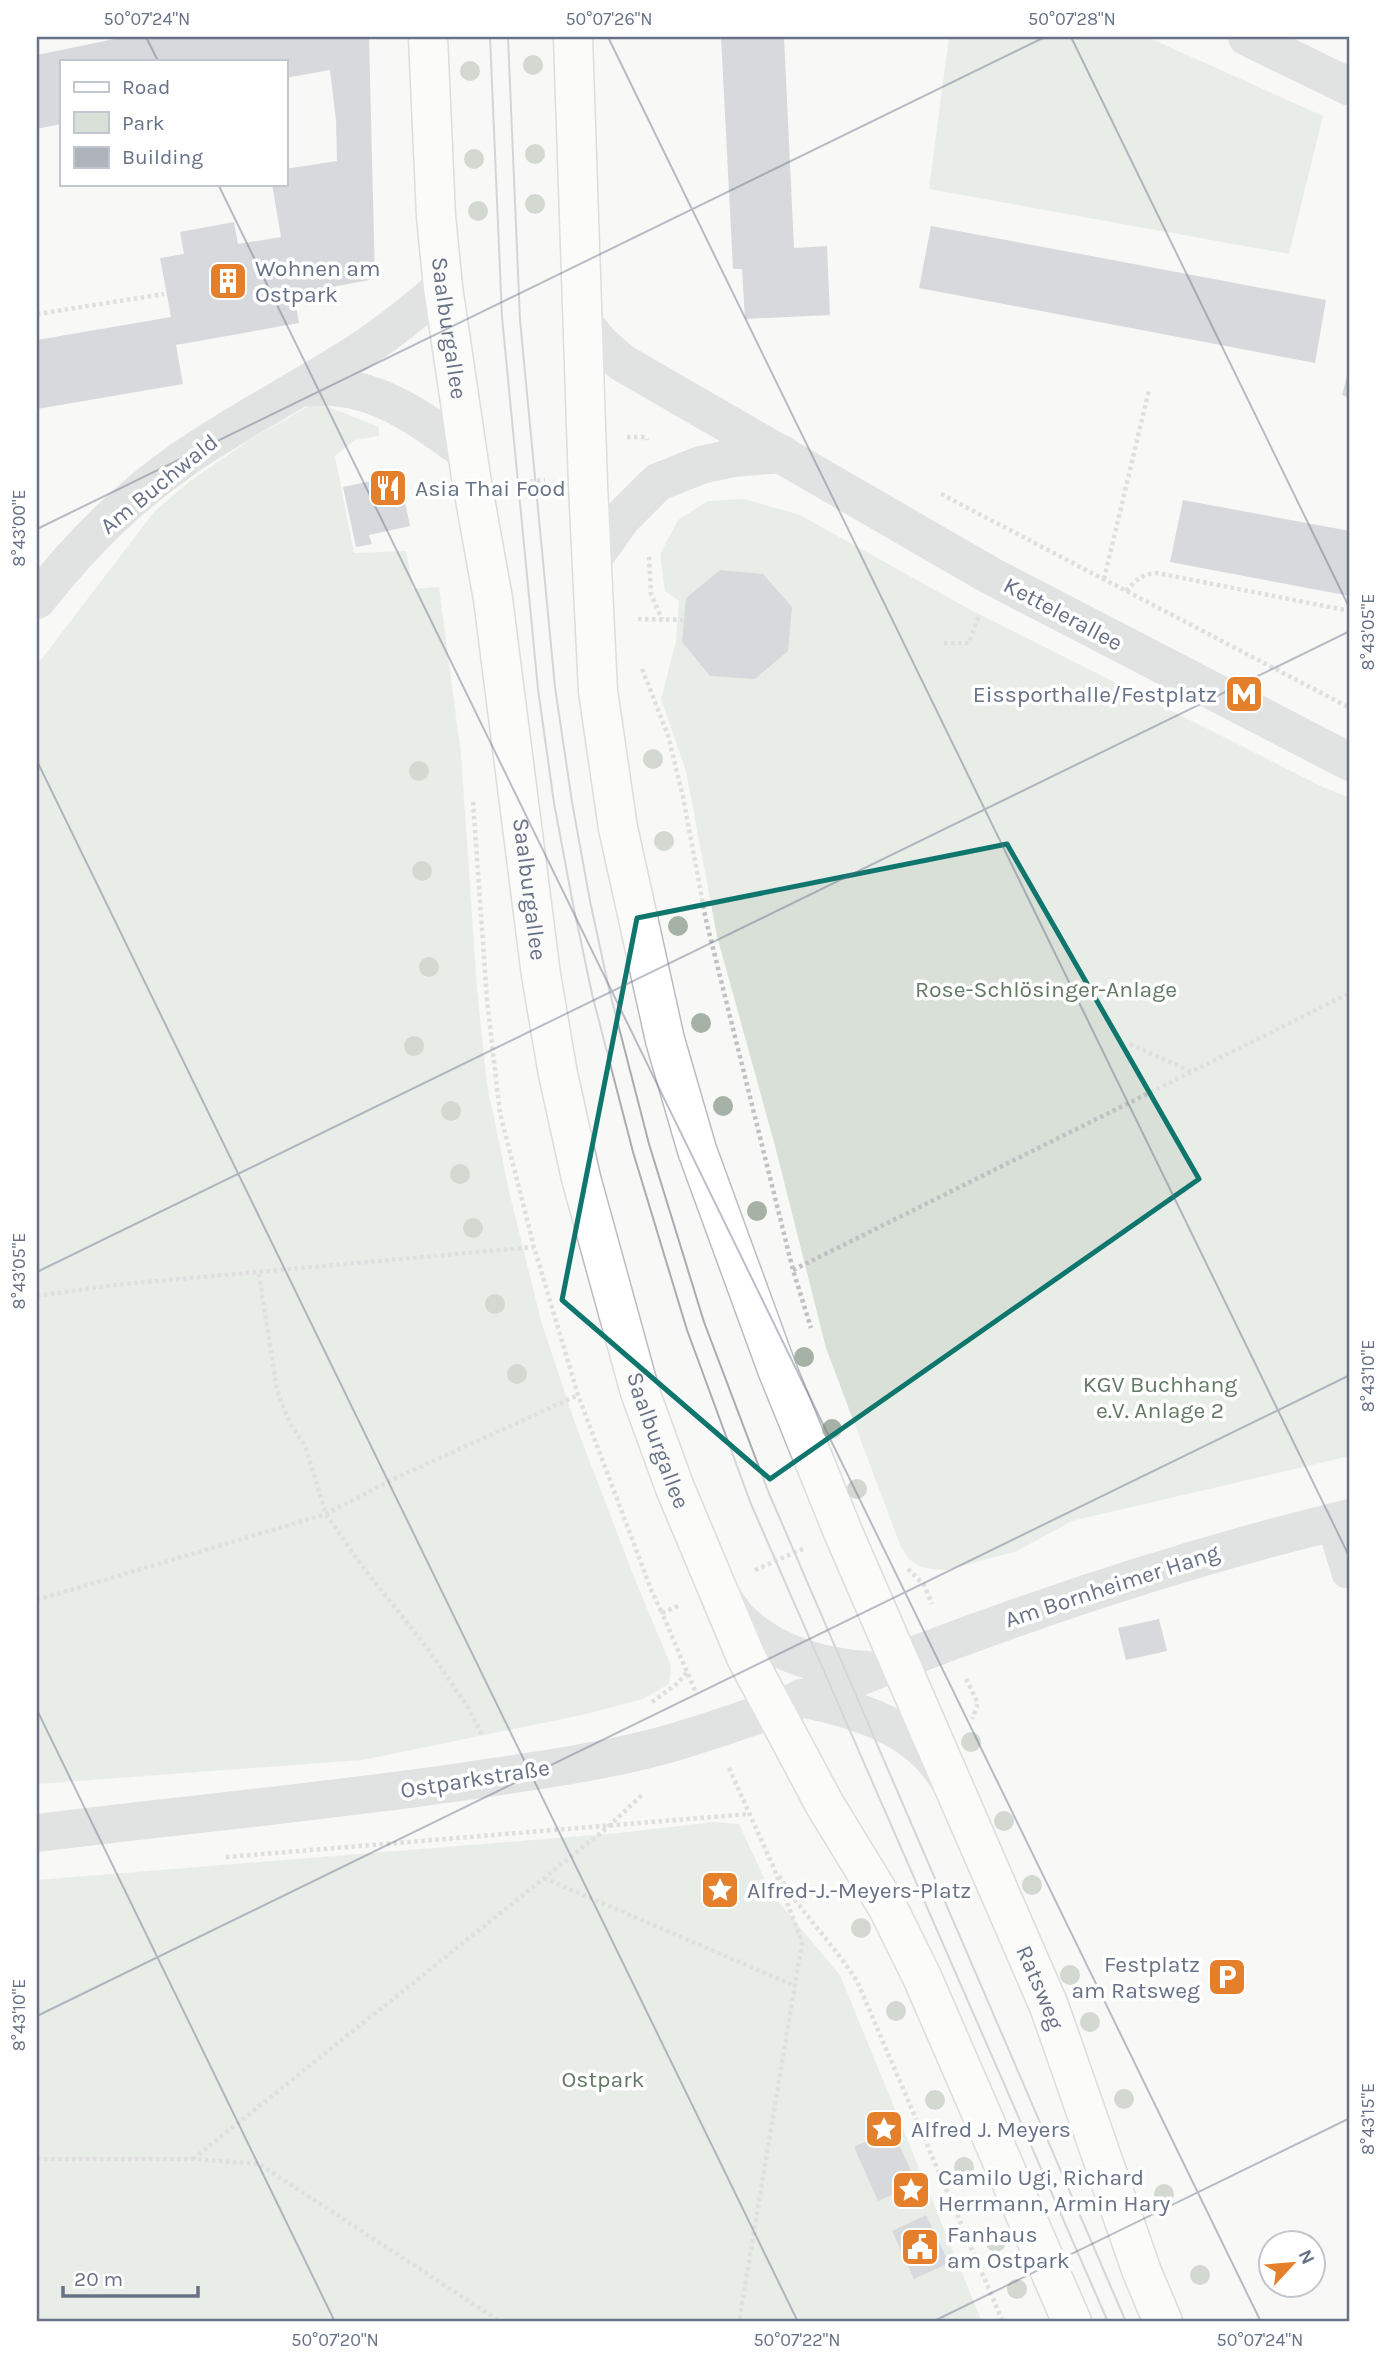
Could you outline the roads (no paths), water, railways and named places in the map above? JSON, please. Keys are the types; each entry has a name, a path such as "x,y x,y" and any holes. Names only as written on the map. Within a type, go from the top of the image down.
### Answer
{"main road":[{"path":"552,37 574,53 598,691 618,828 665,1040 697,1150 887,1666"},
{"name":"Saalburgallee","path":"433,42 436,216 443,287 493,598 541,975 561,1087 581,1178 640,1392 675,1488 730,1582 746,1657 787,1703"},
{"name":"Ratsweg","path":"887,1666 965,1809 1049,2006 1132,2246 1163,2322"},
{"path":"787,1703 825,1805 894,1919 922,1977 1072,2322"}],"street":[{"path":"1247,37 1350,87"},
{"name":"Am Buchwald","path":"37,600 68,561 125,507 179,462 381,338 443,287"},
{"name":"Kettelerallee","path":"584,324 600,344 621,362 991,576 1350,762"},
{"path":"299,388 353,390 373,396 411,413 468,453"},
{"path":"592,560 622,519 658,482 701,466 733,458 782,454"},
{"name":"Am Bornheimer Hang","path":"887,1666 1008,1619 1090,1591 1225,1549 1343,1523"},
{"path":"730,1582 740,1620 789,1654 844,1669 887,1666"},
{"name":"Ostparkstraße","path":"37,1833 187,1814 368,1796 548,1769 674,1742 887,1666"},
{"path":"787,1703 840,1706 865,1714 912,1739 942,1769 965,1809"}],"lane":[{"path":"1343,1523 1345,1575"}],"tram line":[{"path":"490,37 502,317 538,689 554,803 573,904 592,994 633,1152 687,1330 751,1504 1108,2322"},
{"path":"508,37 520,320 555,687 590,901 609,989 649,1144 704,1322 768,1491 1126,2322"}],"place":[{"name":"Wohnen am Ostpark","path":"228,281"},
{"name":"Asia Thai Food","path":"388,488"},
{"name":"Eissporthalle/Festplatz","path":"1244,694"},
{"name":"Alfred-J.-Meyers-Platz","path":"720,1890"},
{"name":"Festplatz am Ratsweg","path":"1227,1977"},
{"name":"Alfred J. Meyers","path":"884,2129"},
{"name":"Camilo Ugi, Richard Herrmann, Armin Hary","path":"911,2190"},
{"name":"Fanhaus am Ostpark","path":"920,2247"}],"park label":[{"name":"Rose-Schlösinger-Anlage","path":"1046,989"},
{"name":"KGV Buchhang e.V. Anlage 2","path":"1160,1397"},
{"name":"Ostpark","path":"603,2079"}]}
